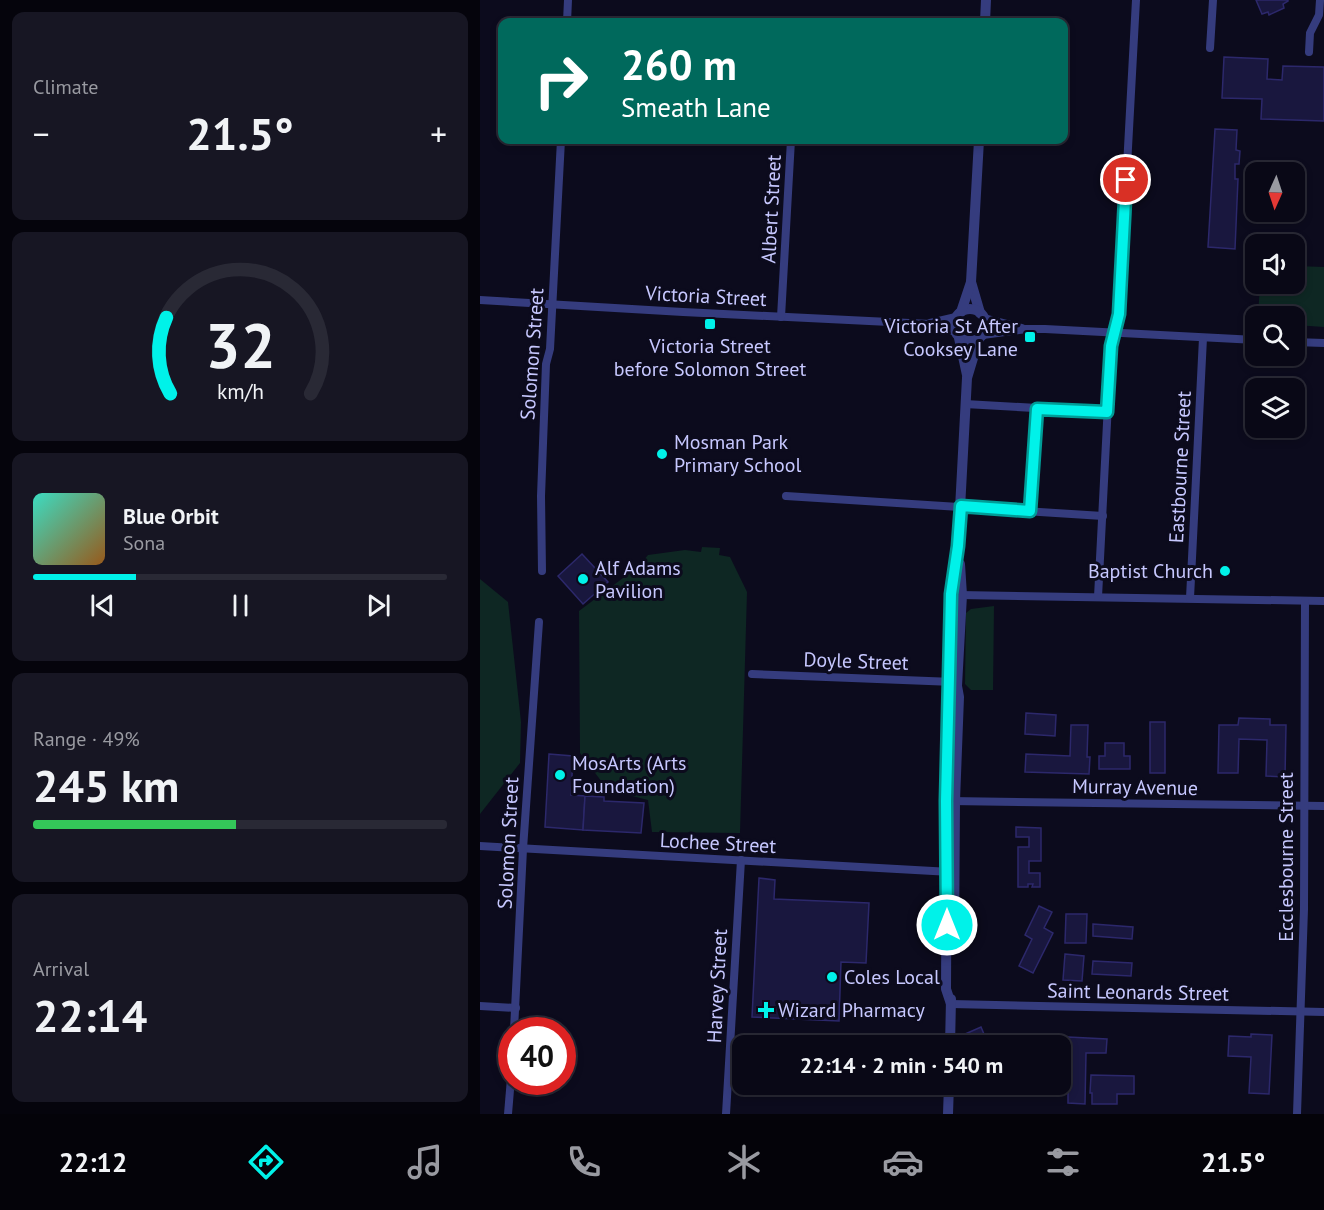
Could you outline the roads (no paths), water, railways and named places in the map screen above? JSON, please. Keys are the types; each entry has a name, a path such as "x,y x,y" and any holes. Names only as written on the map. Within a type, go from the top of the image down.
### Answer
{"street":[{"path":"567,18 568,0"},
{"path":"985,18 986,0"},
{"path":"1098,597 1111,346 1119,314 1136,0"},
{"path":"1210,48 1213,0"},
{"path":"1310,52 1310,33 1319,15 1320,0"},
{"name":"Solomon Street","path":"542,571 541,496 546,364 550,349 561,144"},
{"name":"Albert Street","path":"781,317 791,144"},
{"path":"968,378 954,322 971,282 979,144"},
{"path":"950,1035 951,1004 946,989 951,872 956,595 965,404 968,378 986,327 971,282"},
{"name":"Victoria Street","path":"480,300 930,324 957,335"},
{"path":"958,315 970,309 982,315 1026,328 1245,340"},
{"name":"Victoria Street","path":"930,324 958,315"},
{"path":"957,335 969,341 1026,328"},
{"name":"Eastbourne Street","path":"1190,598 1203,338"},
{"path":"1305,343 1324,344"},
{"path":"965,404 1107,412"},
{"path":"1030,511 1037,409"},
{"path":"786,496 1102,516"},
{"path":"956,595 1324,601"},
{"name":"Ecclesbourne Street","path":"1298,1114 1304,909 1305,601"},
{"name":"Solomon Street","path":"515,1017 523,849 539,622"},
{"name":"Doyle Street","path":"752,674 954,682"},
{"name":"Murray Avenue","path":"951,801 1324,806"},
{"name":"Lochee Street","path":"480,846 951,872"},
{"name":"Harvey Street","path":"726,1114 741,860"},
{"name":"Saint Leonards Street","path":"951,1004 1324,1012"},
{"path":"480,1006 516,1008"},
{"path":"508,1114 510,1095"},
{"path":"948,1114 949,1095"}],"place":[{"name":"Victoria Street before Solomon Street","path":"710,324"},
{"name":"Victoria St After Cooksey Lane","path":"1030,337"},
{"name":"Mosman Park Primary School","path":"662,454"},
{"name":"Baptist Church","path":"1225,571"},
{"name":"Alf Adams Pavilion","path":"583,579"},
{"name":"MosArts (Arts Foundation)","path":"560,775"},
{"name":"Coles Local","path":"832,977"},
{"name":"Wizard Pharmacy","path":"766,1010"}]}
